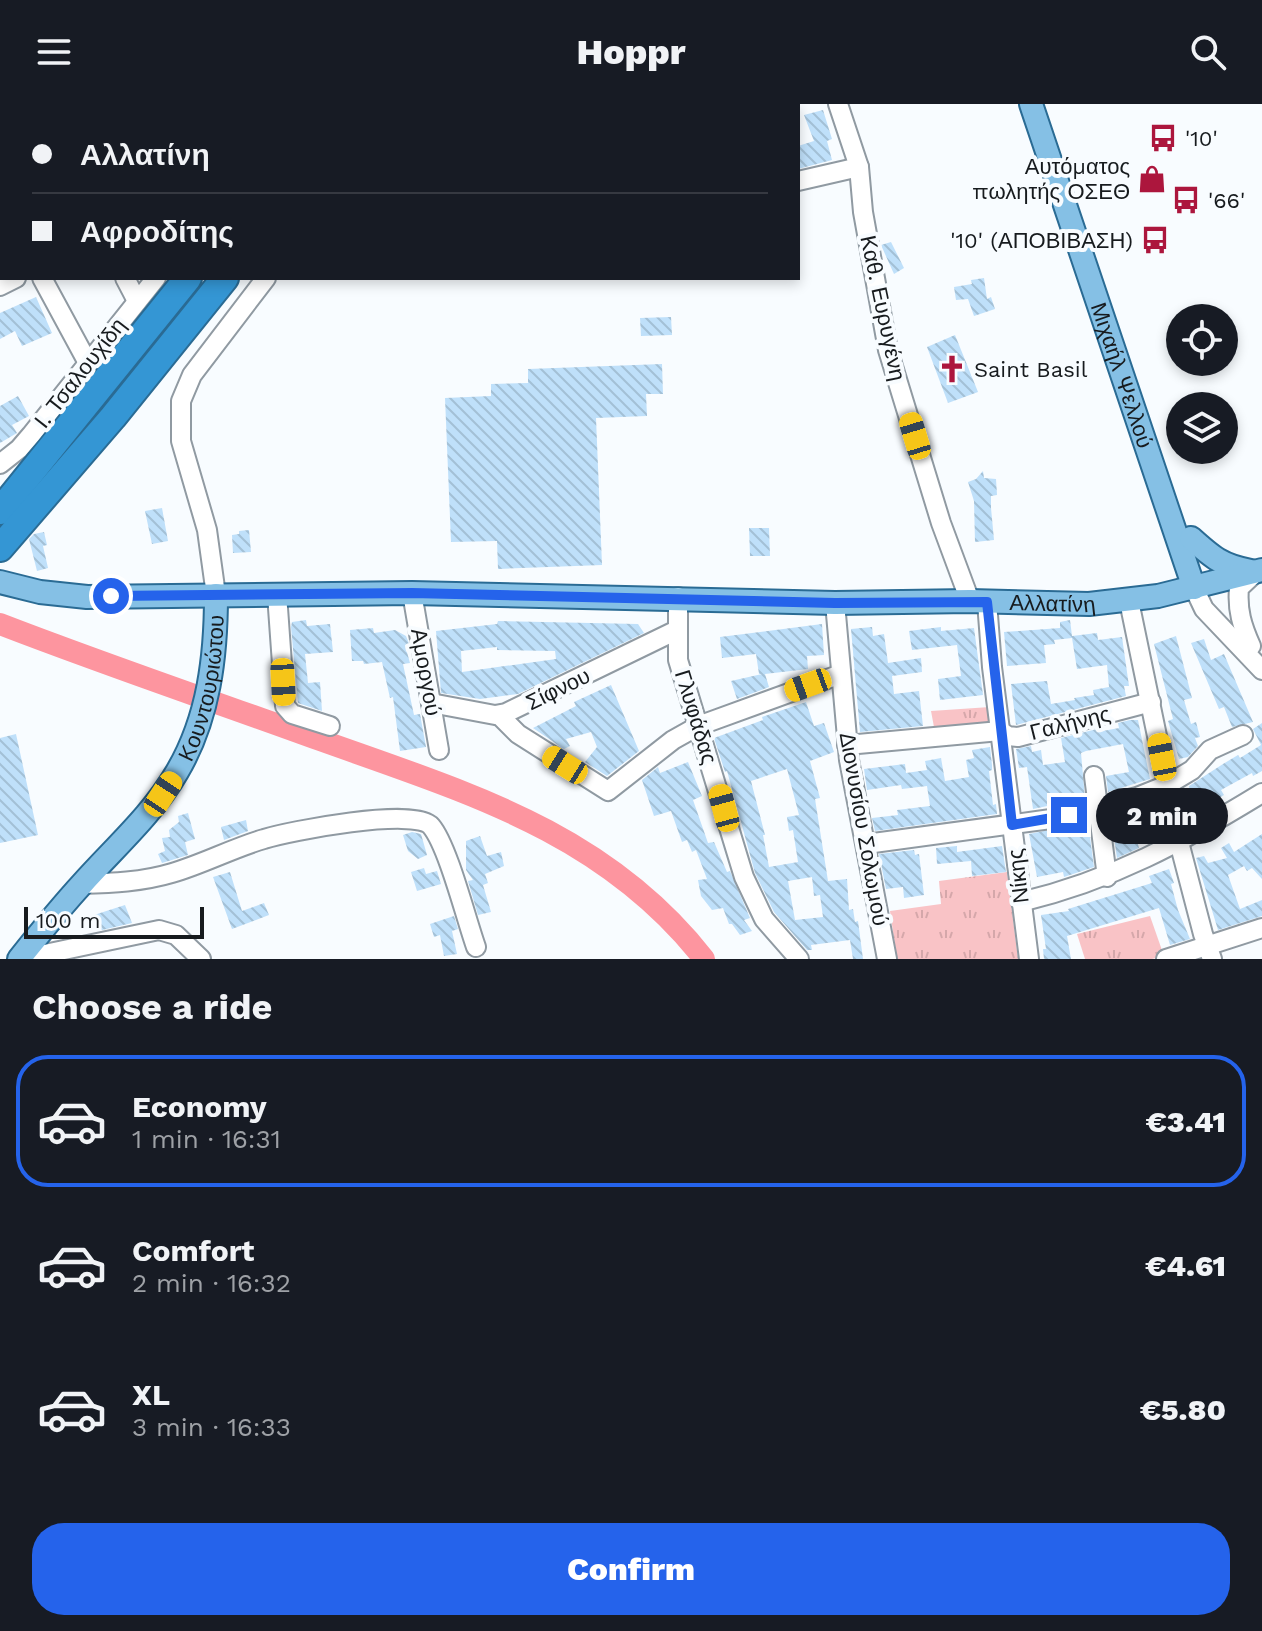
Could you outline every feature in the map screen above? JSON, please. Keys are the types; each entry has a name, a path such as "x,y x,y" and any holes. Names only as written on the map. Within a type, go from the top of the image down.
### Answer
{"highway":[{"path":"4,531 187,280"},
{"path":"4,531 113,417 223,280"}],"main road":[{"name":"Μιχαήλ Ψελλού","path":"1031,104 1200,586"},
{"name":"Μιχαήλ Ψελλού","path":"1047,104 1184,540"},
{"path":"1165,595 1184,540 1229,567 1259,571"},
{"name":"Αλλατίνη","path":"0,582 25,590 70,596 412,593 835,603 1075,604 1165,595 1259,571"},
{"name":"Κουντουριώτου","path":"20,959 81,884 145,817 178,770 197,728 210,684 216,644 216,595"}],"street":[{"name":"Καθ. Ευρυγένη","path":"838,104 859,167 863,212 888,350 941,523 978,602"},
{"path":"800,181 859,167"},
{"path":"43,280 88,363"},
{"path":"126,280 137,301"},
{"name":"Ι. Τσαλουχίδη","path":"0,464 19,449 154,280"},
{"path":"216,595 207,530 181,441 181,401 192,375 264,280"},
{"path":"1256,652 1240,622 1237,604 1239,588 1259,571"},
{"name":"Μιχαήλ Ψελλού","path":"1200,586 1204,609 1262,670"},
{"name":"Μιχαήλ Ψελλού","path":"1200,586 1256,652"},
{"name":"Αμοργού","path":"412,593 439,750"},
{"path":"277,594 285,706 292,714 330,726"},
{"path":"1165,595 1186,601 1215,620"},
{"name":"Γλυφάδας","path":"678,597 678,660 747,885 764,919 799,959"},
{"path":"1129,601 1179,842 1209,953"},
{"name":"Νίκης","path":"978,602 1000,731 1029,959"},
{"name":"Διονυσίου Σολωμού","path":"835,603 847,745 887,959"},
{"name":"Σίφνου","path":"431,703 499,715 536,701 677,630"},
{"path":"499,715 511,729 608,791 673,740 698,726 841,674"},
{"name":"Γαλήνης","path":"847,745 1000,731 1018,737 1151,702"},
{"path":"866,844 1012,825 1097,808 1154,792 1192,770 1210,750 1243,735"},
{"path":"1094,776 1107,877"},
{"path":"1021,902 1107,877 1179,842 1262,793"},
{"path":"81,884 127,883 172,873 264,839 292,833 391,818 422,820 434,829 443,849 476,947"},
{"path":"1166,959 1209,953 1262,928"},
{"path":"20,959 91,952 164,930 188,944 201,959"}],"green space":[{"path":"990,707 991,729 936,738 931,711"},
{"path":"1007,872 1018,959 897,959 890,911 941,904 939,881"},
{"path":"1150,916 1164,956 1152,959 1085,959 1077,934"}],"building":[{"path":"823,110 832,139 827,141 832,160 800,168 800,145 814,141 804,115"},
{"path":"891,242 904,268 894,274 881,245"},
{"path":"984,278 987,299 991,297 995,309 974,316 968,299 956,300 954,287"},
{"path":"36,297 52,333 22,346 15,331 0,339 0,313"},
{"path":"671,317 672,335 641,336 640,318"},
{"name":"Saint Basil","path":"955,335 978,392 948,403 927,347"},
{"path":"662,364 663,394 646,394 647,416 596,418 602,565 498,569 497,541 451,542 445,398 491,396 491,384 528,383 528,369"},
{"path":"18,396 29,416 12,425 17,433 0,443 0,406"},
{"path":"983,471 984,478 996,479 997,495 991,496 994,540 975,542 974,501 968,482"},
{"path":"162,508 168,541 152,544 145,511"},
{"path":"749,528 769,528 770,556 750,556"},
{"path":"249,530 251,552 233,553 232,535"},
{"path":"44,532 47,545 43,546 48,568 37,571 29,539 34,534"},
{"path":"306,620 307,626 330,624 333,652 305,654 308,683 320,682 322,711 298,703 291,627 292,622"},
{"path":"1070,620 1072,636 1097,633 1098,640 1122,637 1129,686 1124,686 1126,696 1016,725 1011,684 1047,681 1051,704 1094,695 1093,690 1109,687 1107,665 1077,669 1072,638 1054,640 1055,644 1044,645 1046,663 1007,666 1004,632 1060,628 1060,622"},
{"path":"498,621 638,624 644,633 518,694 480,699 441,693 436,631 497,624","holes":["497,647 497,650 555,651 556,659 462,672 461,651"]},
{"path":"822,624 824,655 807,656 808,669 765,674 769,687 737,699 731,681 762,674 759,674 756,654 722,658 720,637"},
{"path":"872,627 873,636 884,634 888,663 921,658 922,672 892,676 894,694 919,691 923,726 860,732 851,629"},
{"path":"941,627 941,631 974,628 983,695 940,700 938,679 961,676 957,645 912,650 909,631"},
{"path":"373,628 374,633 395,630 406,636 410,663 403,664 414,715 420,714 426,747 400,751 393,697 390,698 382,662 364,664 363,661 352,661 350,630"},
{"path":"1176,636 1192,698 1184,700 1191,724 1196,722 1200,737 1195,738 1198,746 1188,757 1179,759 1168,721 1173,719 1154,644"},
{"path":"1204,639 1211,660 1224,654 1253,722 1232,727 1224,707 1219,709 1191,643"},
{"path":"611,685 639,751 607,776 585,762 597,747 591,732 566,739 570,746 564,749 533,728 576,706 574,702"},
{"path":"806,702 814,726 824,723 834,752 810,761 820,798 815,799 828,881 847,879 849,910 853,909 855,922 858,921 863,959 853,959 850,940 811,945 812,950 807,950 774,912 755,873 727,771 714,738 763,720 762,717","holes":["787,769 799,815 787,817 789,831 793,830 798,862 769,867 765,835 751,781","812,877 814,896 820,895 823,917 795,920 788,881"]},
{"path":"1138,720 1150,779 1108,792 1106,776 1129,772 1123,744 1086,751 1081,753 1085,798 1033,809 1027,767 1019,768 1016,749 1031,746 1032,752 1041,750 1043,765 1065,762 1061,738 1097,729 1097,732 1119,728 1118,723"},
{"path":"1262,723 1262,771 1221,790 1224,795 1206,805 1208,811 1201,815 1191,799 1189,786 1238,755 1240,758 1261,745 1253,729"},
{"path":"16,734 38,835 0,843 0,738"},
{"path":"990,747 992,770 989,771 997,814 875,831 872,818 898,815 897,810 930,806 927,786 902,789 901,785 867,790 864,769 905,764 906,773 927,770 925,761 941,758 945,781 969,777 966,760 974,758 972,750"},
{"path":"688,762 702,796 693,800 708,843 714,842 727,872 730,871 750,918 744,920 752,931 740,935 729,924 723,908 712,910 701,896 698,880 707,879 696,850 692,852 687,840 682,842 671,811 654,816 642,780 658,767 660,773"},
{"path":"1158,806 1163,835 1137,840 1139,848 1117,858 1111,816"},
{"path":"188,813 195,839 185,842 188,855 162,863 158,854 165,851 162,838 170,837 169,830 179,822 178,816"},
{"path":"246,820 248,831 224,840 221,827"},
{"path":"1088,822 1094,867 1064,877 1063,872 1037,877 1029,834"},
{"path":"412,832 421,834 427,855 418,859 408,851 403,835"},
{"path":"1262,834 1262,879 1252,868 1247,871 1244,866 1228,875 1240,909 1262,900 1262,916 1218,930 1196,858 1204,856 1208,863 1227,858 1221,848 1229,843 1234,852"},
{"path":"480,836 487,856 501,852 504,866 485,874 488,883 483,885 491,912 478,915 468,881 473,880 466,870 466,841"},
{"path":"957,846 957,852 1002,846 1006,872 972,876 971,861 937,864 936,848"},
{"path":"914,850 915,855 919,854 924,895 904,898 903,887 886,889 879,854"},
{"path":"424,868 426,874 437,871 441,884 417,891 411,872"},
{"path":"1169,869 1178,910 1190,939 1170,945 1159,908 1067,936 1071,959 1044,959 1043,949 1046,949 1041,915 1069,911 1152,883 1149,876"},
{"path":"230,872 242,911 264,903 269,915 232,929 213,877"},
{"path":"125,905 132,923 98,931 94,915"},
{"path":"454,916 458,929 452,931 457,954 444,956 440,935 434,937 430,924"}],"waterway":[{"path":"0,624 427,778 529,821 623,879 665,915 704,959"}],"place":[{"name":"'10'","path":"1163,138"},
{"name":"Αυτόματος πωλητής ΟΣΕΘ","path":"1152,179"},
{"name":"'66'","path":"1186,200"},
{"name":"'10' (ΑΠΟΒΙΒΑΣΗ)","path":"1155,240"},
{"name":"Saint Basil","path":"952,369"}],"route":[{"path":"111,596 412,593 835,603 987,602 1012,825 1069,815"}]}
